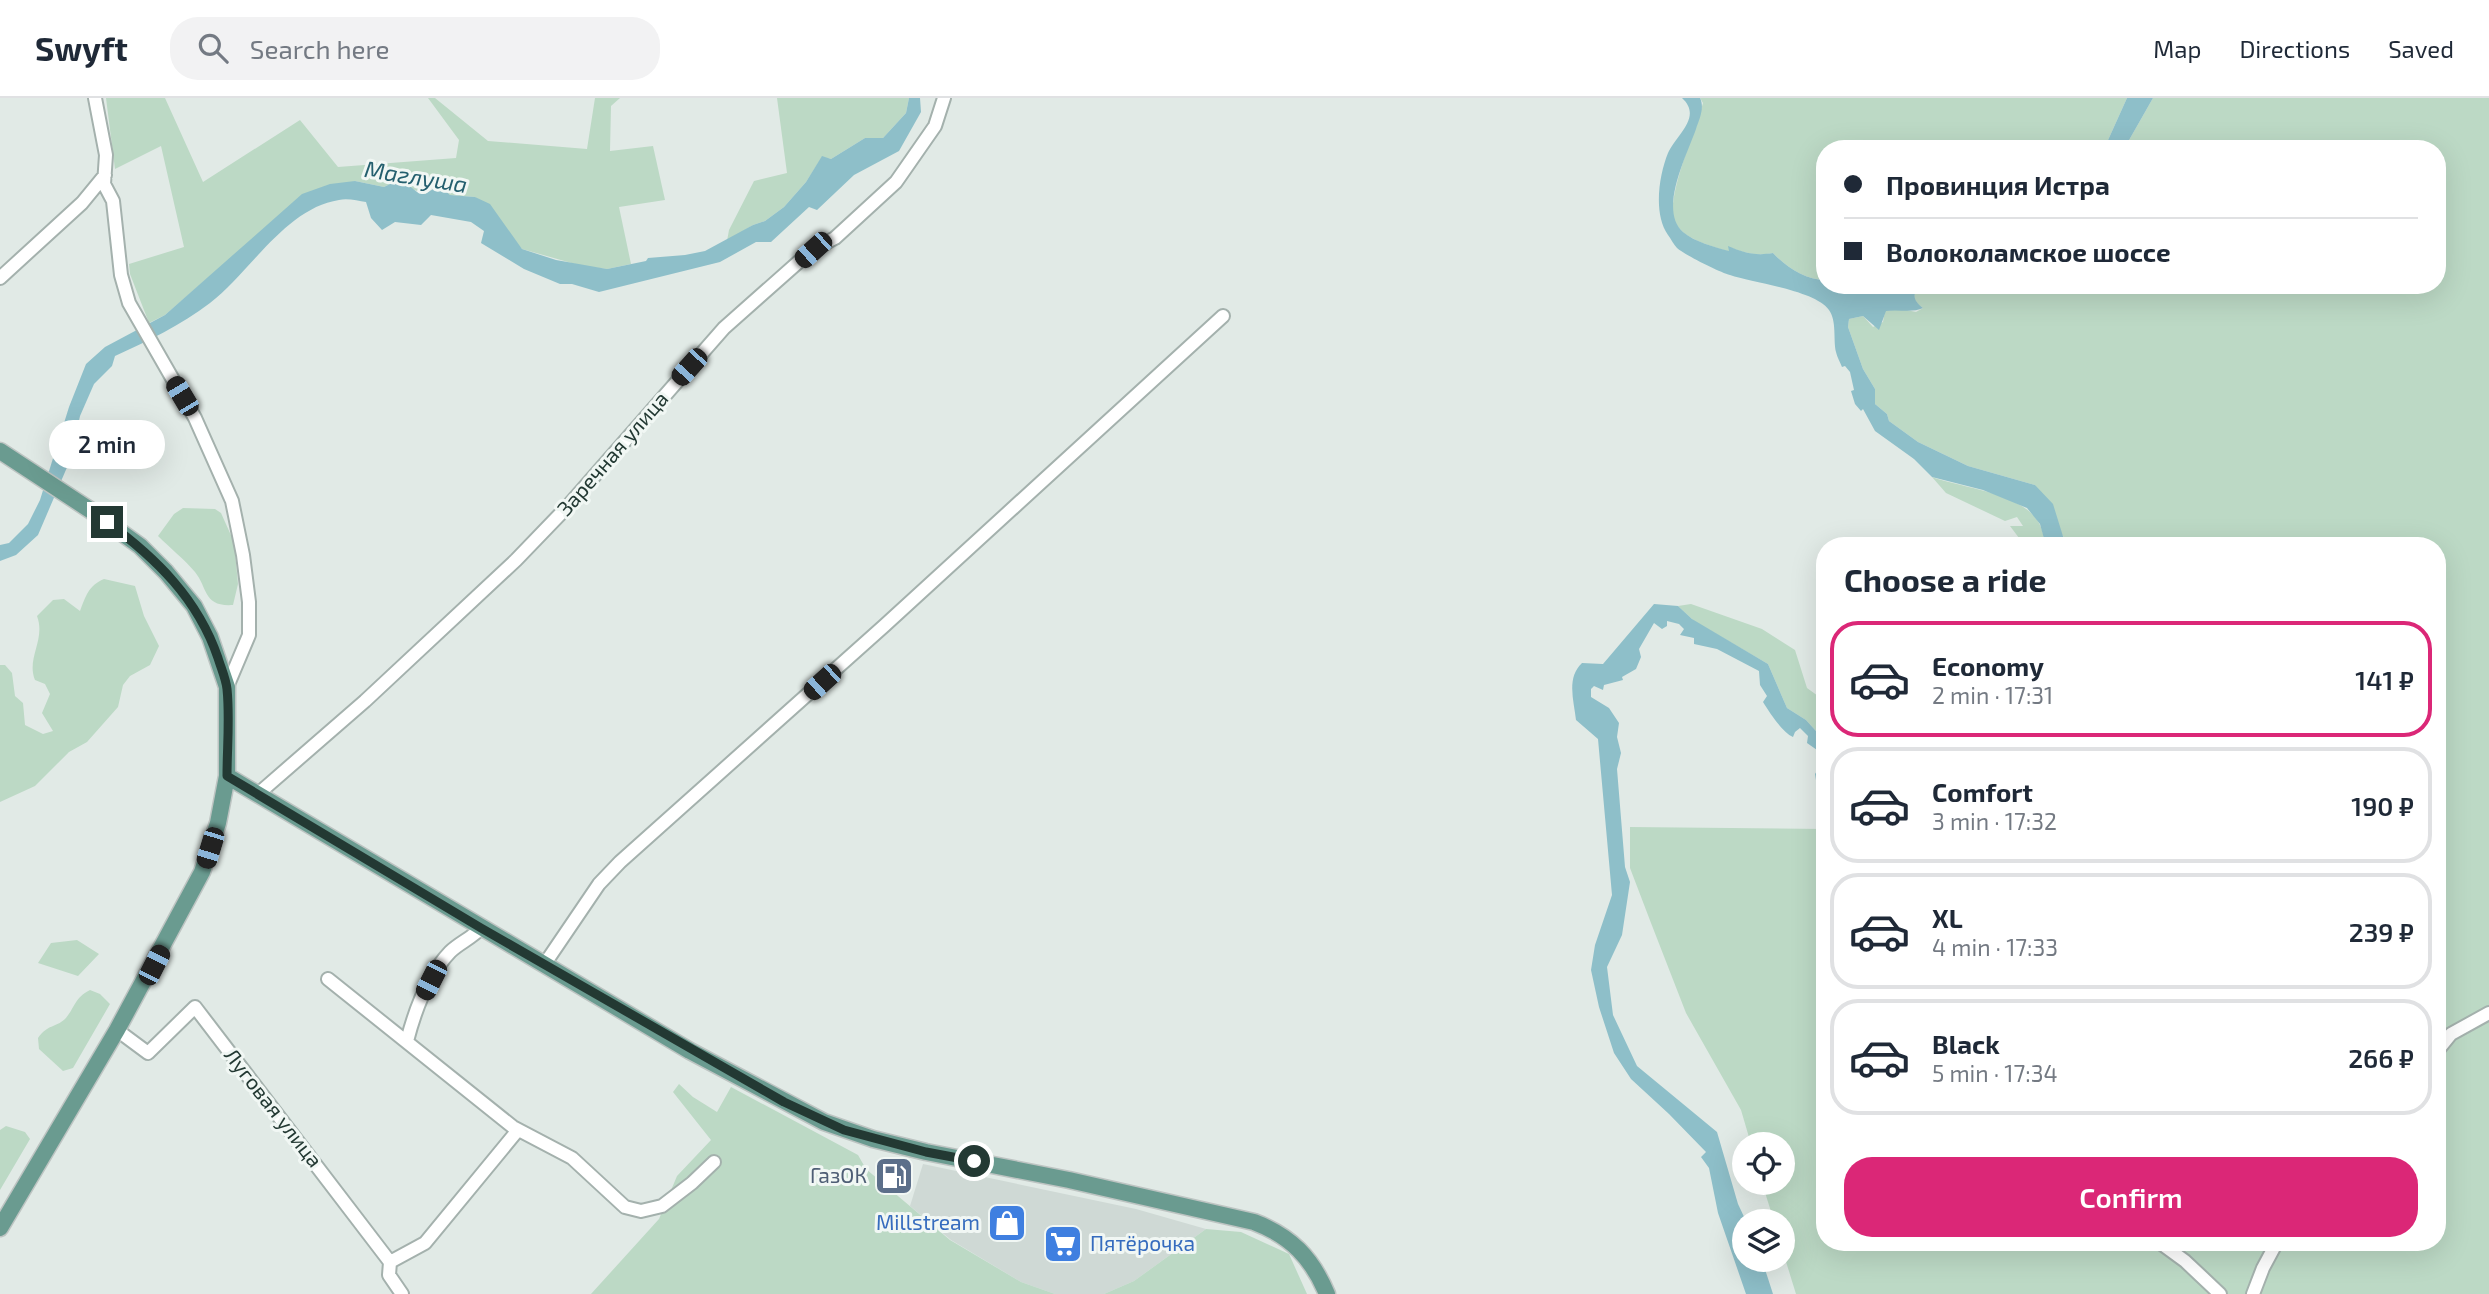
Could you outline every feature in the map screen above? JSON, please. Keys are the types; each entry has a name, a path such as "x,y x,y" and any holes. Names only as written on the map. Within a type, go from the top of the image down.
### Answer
{"main road":[{"path":"0,1228 117,1030 202,872 218,823 227,776 227,687 211,637 194,606 140,546 6,455"},
{"path":"227,776 544,965 784,1102 844,1130 926,1152 1069,1180 1231,1216 1273,1229 1303,1252 1318,1272 1327,1294"}],"street":[{"path":"95,98 106,155 104,184 113,201 121,275 129,303 195,418 232,501 249,602 248,635 227,687"},
{"name":"Заречная улица","path":"258,794 365,701 516,559 568,506 724,328 813,250 835,238 896,183 935,126 944,98"},
{"path":"0,278 82,203 106,175"},
{"path":"544,965 599,884 620,862 884,626 1223,316"},
{"path":"407,1041 415,1011 431,980 451,951 481,928"},
{"path":"328,979 518,1130 572,1158 625,1207 641,1211 662,1206 714,1162"},
{"name":"Луговая улица","path":"117,1030 148,1053 195,1007 390,1262 389,1275 402,1294"},
{"path":"2446,1041 2451,1034 2489,1013"},
{"path":"390,1262 425,1243 518,1130"},
{"path":"2171,1251 2220,1294"},
{"path":"2253,1294 2272,1251"}],"shaded area":[{"path":"923,1164 1136,1209 1206,1229 1134,1281 1104,1294 1055,1294 1021,1282 951,1240 910,1206"}],"green space":[{"path":"106,98 165,98 203,182 300,120 338,167 456,158 459,140 428,98 435,98 488,141 587,149 595,98 620,98 611,106 610,151 653,146 665,200 619,207 631,264 607,269 582,266 522,249 475,197 450,195 444,189 431,188 425,194 394,182 384,187 355,181 261,232 165,315 149,323 130,274 129,264 184,247 161,146 115,169"},
{"path":"777,98 909,98 906,113 883,138 865,138 831,159 822,157 806,182 784,207 765,221 727,241 729,230 754,181 787,173"},
{"path":"1700,98 2127,98 2108,140 1816,140 1816,279 1797,272 1773,253 1750,253 1729,247 1730,252 1698,241 1678,227 1674,220 1674,196 1703,103"},
{"path":"2153,98 2489,98 2489,1294 1796,1294 1789,1272 1795,1272 1795,1209 1770,1209 1766,1195 1795,1195 1795,1132 1747,1132 1741,1110 1686,1013 1630,868 1630,827 1816,829 1816,1251 2446,1251 2446,537 2063,537 2035,485 1968,466 1918,442 1889,421 1887,414 1875,404 1875,389 1863,369 1848,327 1849,319 1863,316 1873,327 1883,322 1885,311 1901,309 1916,312 1923,308 1917,303 1914,294 2446,294 2446,140 2129,140"},
{"path":"1932,477 1992,493 2021,506 2032,514 2044,537 2018,537 2010,526 2023,526 2017,517 2005,521 1946,493"},
{"path":"183,508 215,509 221,513 234,542 238,584 233,605 223,605 211,600 195,572 158,536 174,514"},
{"path":"104,579 135,586 144,616 159,646 150,665 130,676 123,685 118,707 87,742 69,752 35,786 0,802 0,665 5,665 12,673 15,696 23,703 25,725 43,734 53,731 42,713 50,694 45,684 35,680 33,672 39,633 37,616 53,600 64,599 80,611 91,588"},
{"path":"1691,604 1762,629 1795,650 1807,688 1816,694 1816,731 1806,720 1787,708 1768,664 1694,621 1678,606"},
{"path":"77,940 99,954 78,976 38,963 51,943"},
{"path":"90,990 100,994 110,1004 73,1068 63,1071 39,1049 38,1038 45,1030 65,1019 78,1000"},
{"path":"679,1084 693,1097 717,1112 731,1087 858,1155 866,1169 950,1240 1021,1282 1055,1294 591,1294 659,1219 677,1176 711,1140 673,1092"},
{"path":"6,1126 25,1132 30,1139 0,1190 0,1130"},
{"path":"1206,1229 1241,1232 1289,1254 1307,1294 1104,1294 1134,1281"}],"water":[{"path":"909,98 920,98 921,112 899,151 854,175 817,210 809,207 771,242 756,242 720,262 599,292 572,284 560,284 524,269 481,243 484,231 471,222 431,215 421,225 395,222 382,230 371,218 366,202 342,199 320,205 285,228 210,303 164,332 115,356 112,366 94,384 80,416 71,458 38,535 16,555 0,561 0,545 9,543 28,524 40,500 69,407 86,364 105,347 165,315 302,194 330,184 355,181 384,187 394,182 407,184 417,192 425,194 438,186 450,195 475,197 490,204 522,249 556,260 607,269 646,261 648,258 705,251 765,221 784,207 806,182 822,156 831,159 865,138 883,138 906,113"},
{"path":"1682,98 1700,98 1702,106 1681,167 1674,197 1676,222 1683,232 1711,246 1729,251 1728,246 1750,253 1773,253 1797,272 1816,279 1816,294 1915,294 1917,303 1923,308 1886,311 1879,330 1863,316 1849,319 1848,327 1863,369 1875,389 1875,404 1887,414 1889,421 1918,442 1968,466 2035,485 2053,504 2063,537 2044,537 2040,524 2027,508 1983,490 1932,477 1914,459 1875,431 1863,409 1861,411 1855,404 1850,372 1845,366 1842,367 1836,354 1831,314 1822,303 1798,292 1725,273 1694,259 1676,247 1663,226 1659,194 1668,153 1689,119 1688,105"},
{"path":"2127,98 2153,98 2129,140 2108,140"},
{"path":"1654,604 1678,606 1692,619 1768,664 1787,708 1806,720 1816,731 1816,749 1807,743 1808,736 1800,728 1793,737 1773,717 1763,702 1767,696 1760,685 1759,671 1717,649 1694,644 1694,638 1680,635 1684,629 1679,624 1667,621 1667,626 1662,629 1654,623 1639,649 1641,657 1636,669 1622,677 1623,680 1604,685 1603,690 1594,686 1591,689 1591,697 1609,708 1619,723 1617,737 1621,753 1617,769 1625,867 1630,882 1622,935 1607,967 1613,1015 1637,1066 1717,1132 1732,1183 1732,1195 1735,1195 1740,1209 1732,1209 1732,1254 1718,1213 1709,1168 1701,1157 1706,1152 1631,1079 1614,1053 1599,1007 1591,970 1595,945 1612,895 1598,739 1576,720 1573,698 1574,676 1582,663 1603,664"},
{"path":"1738,1272 1766,1272 1773,1294 1746,1294"}],"place":[{"name":"ГазОК","path":"894,1176"},
{"name":"Millstream","path":"1007,1223"},
{"name":"Пятёрочка","path":"1063,1244"}],"route":[{"path":"107,522 140,546 166,572 194,606 211,637 227,687 227,776 690,1051 784,1102 844,1130 926,1152 974,1161"}],"water label":[{"name":"Маглуша","path":"416,177"}]}
